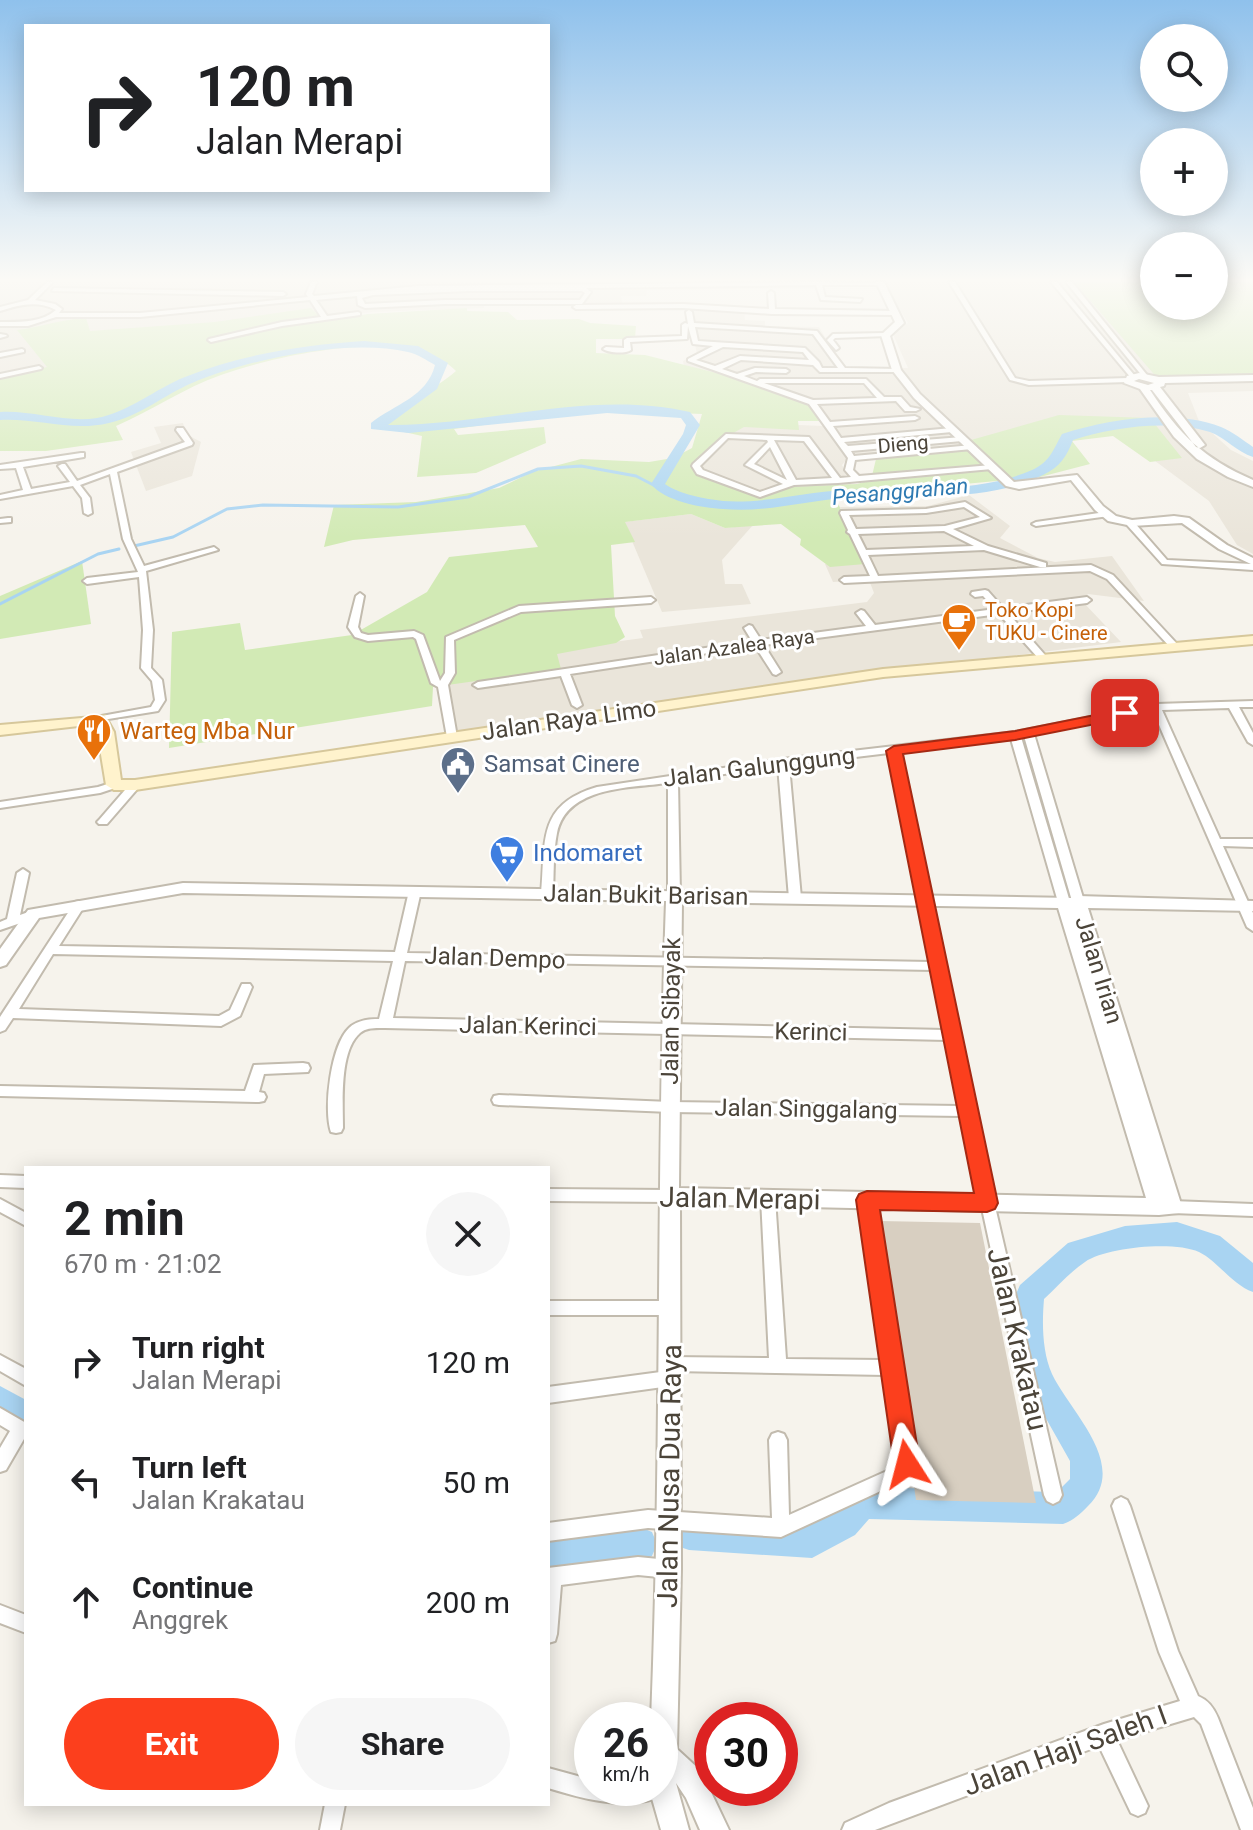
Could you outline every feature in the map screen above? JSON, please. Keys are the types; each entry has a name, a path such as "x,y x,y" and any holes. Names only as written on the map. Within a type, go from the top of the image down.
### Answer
{"main road":[{"name":"Jalan Raya Limo","path":"764,696 780,680 1253,640"},
{"name":"Jalan Raya Limo","path":"285,764 303,767 485,736 764,696 1253,648"},
{"path":"0,730 100,719 106,724 109,769 114,785 135,785 285,764"},
{"name":"Jalan Raya Limo","path":"285,764 452,737 485,736"}],"street":[{"path":"711,367 812,402 881,398 900,400 907,409 916,413 898,419 828,424"},
{"path":"715,369 719,367"},
{"path":"787,367 872,388 881,398"},
{"path":"814,367 818,374"},
{"path":"1007,367 1016,381 1145,376"},
{"path":"1122,367 1131,378 1132,385 1144,388 1159,384 1253,380"},
{"path":"1138,367 1145,376 1159,384 1180,421 1202,447 1253,476"},
{"path":"0,376 39,368"},
{"path":"738,376 755,370 818,374"},
{"path":"757,382 843,370 897,370 926,406 1010,484 1019,486 1073,477 1104,512 1130,523 1165,562 1251,563"},
{"path":"795,395 818,374"},
{"path":"1144,388 1188,448 1208,462 1253,484"},
{"path":"812,402 852,458"},
{"path":"819,410 884,406 898,419"},
{"path":"836,436 924,424"},
{"path":"0,497 78,483 113,473 189,443 180,430"},
{"path":"836,436 952,430"},
{"path":"838,481 810,440 726,436 695,468 759,495 791,483 838,481 995,470"},
{"name":"Dieng","path":"844,449 962,439"},
{"path":"770,440 749,465 791,483"},
{"path":"770,440 791,483"},
{"path":"852,458 972,447"},
{"path":"0,467 81,455"},
{"path":"852,458 849,470 857,479"},
{"path":"19,465 28,493"},
{"path":"62,466 78,483 86,498 88,513"},
{"path":"113,473 136,469"},
{"path":"100,719 158,707 157,680 146,668 148,630 142,572 127,539 113,473"},
{"path":"851,532 945,528 987,518 965,504 926,511 846,513 843,515 851,532 875,578"},
{"path":"1036,522 1104,512"},
{"path":"1130,523 1185,520 1251,563"},
{"path":"945,528 985,548 1058,568"},
{"path":"862,553 985,548"},
{"path":"87,581 142,572 214,550"},
{"path":"1216,560 1251,563"},
{"path":"844,580 1088,567 1107,575 1173,645"},
{"path":"360,596 353,627 358,635 368,638 409,632 420,637 436,683 443,685"},
{"path":"452,737 443,685 450,673 449,639 504,613 549,606 651,600"},
{"name":"Jalan Azalea Raya","path":"478,685 758,643 1087,600"},
{"path":"995,611 1037,657"},
{"path":"861,613 872,628"},
{"path":"749,628 780,680"},
{"path":"564,672 577,705"},
{"path":"1232,704 1253,742"},
{"name":"Jalan Galunggung","path":"547,895 557,812 587,793 783,762 1021,734 1156,707 1253,704"},
{"path":"1156,707 1248,906 1253,927"},
{"name":"Jalan Irian","path":"1021,734 1165,1207"},
{"name":"Jalan Krakatau","path":"894,751 987,1203 1053,1495"},
{"path":"783,762 795,898"},
{"name":"Jalan Sibayak","path":"669,1196 673,778"},
{"path":"0,805 100,790 114,785"},
{"path":"103,822 135,785"},
{"path":"1216,842 1253,843"},
{"path":"13,920 23,873"},
{"name":"Jalan Bukit Barisan","path":"34,914 183,888 1248,906"},
{"path":"336,1128 339,1068 353,1031 363,1026 385,1023 415,891"},
{"path":"0,1027 79,905"},
{"path":"0,926 34,914"},
{"path":"0,961 34,914"},
{"name":"Jalan Dempo","path":"52,950 937,966"},
{"path":"10,1013 221,1021 235,1013 246,987"},
{"name":"Jalan Kerinci","path":"385,1023 670,1029"},
{"name":"Kerinci","path":"670,1029 952,1035"},
{"path":"0,1091 254,1097 259,1069 303,1068"},
{"name":"Jalan Singgalang","path":"499,1100 670,1107 968,1111"},
{"path":"0,1181 24,1182"},
{"name":"Jalan Merapi","path":"550,1195 1165,1207"},
{"name":"Jalan Nusa Dua Raya","path":"665,1702 669,1569 669,1196"},
{"path":"768,1198 778,1366"},
{"path":"550,1532 669,1519 781,1528 905,1471 907,1464 867,1200"},
{"path":"0,1205 24,1219"},
{"path":"1165,1207 1253,1210"},
{"path":"550,1308 670,1308"},
{"path":"0,1362 24,1377"},
{"path":"550,1395 670,1371 778,1366 893,1368"},
{"path":"0,1416 24,1431 0,1464"},
{"path":"778,1440 781,1528"},
{"path":"1121,1506 1169,1652 1192,1706"},
{"path":"550,1576 638,1566 669,1569"},
{"path":"0,1614 24,1621"},
{"name":"Jalan Haji Saleh I","path":"852,1830 889,1813 1104,1734 1192,1706 1203,1709 1208,1718 1251,1830"},
{"path":"1104,1734 1138,1806"},
{"path":"678,1766 696,1784 715,1830"},
{"path":"550,1779 574,1785"},
{"path":"330,1830 335,1806"},
{"name":"Jalan Nusa Dua Raya","path":"667,1806 675,1830"}],"shaded area":[{"path":"0,367 81,367 0,388"},
{"path":"689,367 1253,367 1253,391 1188,393 1199,421 1231,450 1253,461 1253,554 1237,545 1209,501 1108,426 984,446 846,460 842,465 853,487 754,501 684,469 724,422 823,426 806,402"},
{"path":"183,423 186,434 201,442 192,476 146,491 131,452 161,443 154,427"},
{"path":"969,495 1010,526 1000,538 1038,558 1055,562 1112,556 1144,601 1088,594 1082,601 1121,642 770,686 458,734 444,682 547,651 643,638 640,630 867,602 874,593 869,580 833,582 825,564 859,561 840,507 928,506"},
{"path":"691,514 725,528 753,525 722,560 725,584 742,584 751,604 662,612 624,522"}],"green space":[{"path":"45,367 244,367 194,386 116,426 123,440 46,451 0,451 0,378"},
{"path":"451,367 694,367 764,385 811,403 823,421 798,421 799,430 744,427 728,436 693,469 759,498 790,487 857,484 871,480 876,459 977,449 971,440 1059,415 1150,418 1182,458 1150,462 1113,436 1072,441 1090,464 1040,477 943,486 944,493 837,501 865,564 830,567 800,545 801,539 781,524 725,528 691,514 625,522 635,542 611,545 615,616 625,637 616,643 557,654 561,669 433,687 432,706 169,748 172,632 240,623 245,650 352,635 427,592 449,557 538,547 525,525 353,540 324,547 334,505 416,502 499,488 532,472 581,459 649,462 673,458 692,448 702,414 597,410 454,429 458,435 544,427 546,443 476,473 417,477 422,436 382,427 407,403 456,371"},
{"path":"1148,367 1253,367 1253,378 1159,380"},
{"path":"82,561 91,624 0,639 0,596"}],"building":[{"path":"880,1221 980,1223 1036,1503 916,1500 913,1479 919,1464"}],"waterway":[{"path":"0,416 80,423 109,419 139,407 186,381 226,367"},
{"name":"Pesanggrahan","path":"441,367 433,386 425,394 376,426 409,429 607,409 639,409 685,415 693,425 658,484 663,490 723,505 769,504 845,494 935,491 1008,482 1038,472 1059,457 1067,437 1118,426 1159,423 1196,425 1222,433 1253,453"},
{"path":"134,546 173,537 227,509 263,505 398,507 468,497 538,469 581,466 636,476 663,490"},
{"path":"0,604 98,554 119,549"},
{"path":"689,1534 812,1542 843,1524 862,1503 1063,1508 1086,1486 1086,1458 1037,1376 1027,1327 1030,1294 1078,1251 1125,1238 1177,1234 1210,1244 1253,1280"},
{"path":"0,1400 24,1416"},
{"path":"550,1555 640,1544"}],"place":[{"name":"Toko Kopi TUKU - Cinere","path":"959,652"},
{"name":"Warteg Mba Nur","path":"94,762"},
{"name":"Samsat Cinere","path":"458,795"},
{"name":"Indomaret","path":"507,884"}],"route":[{"path":"907,1464 867,1200 987,1203 894,751 1015,735 1125,713"}]}
